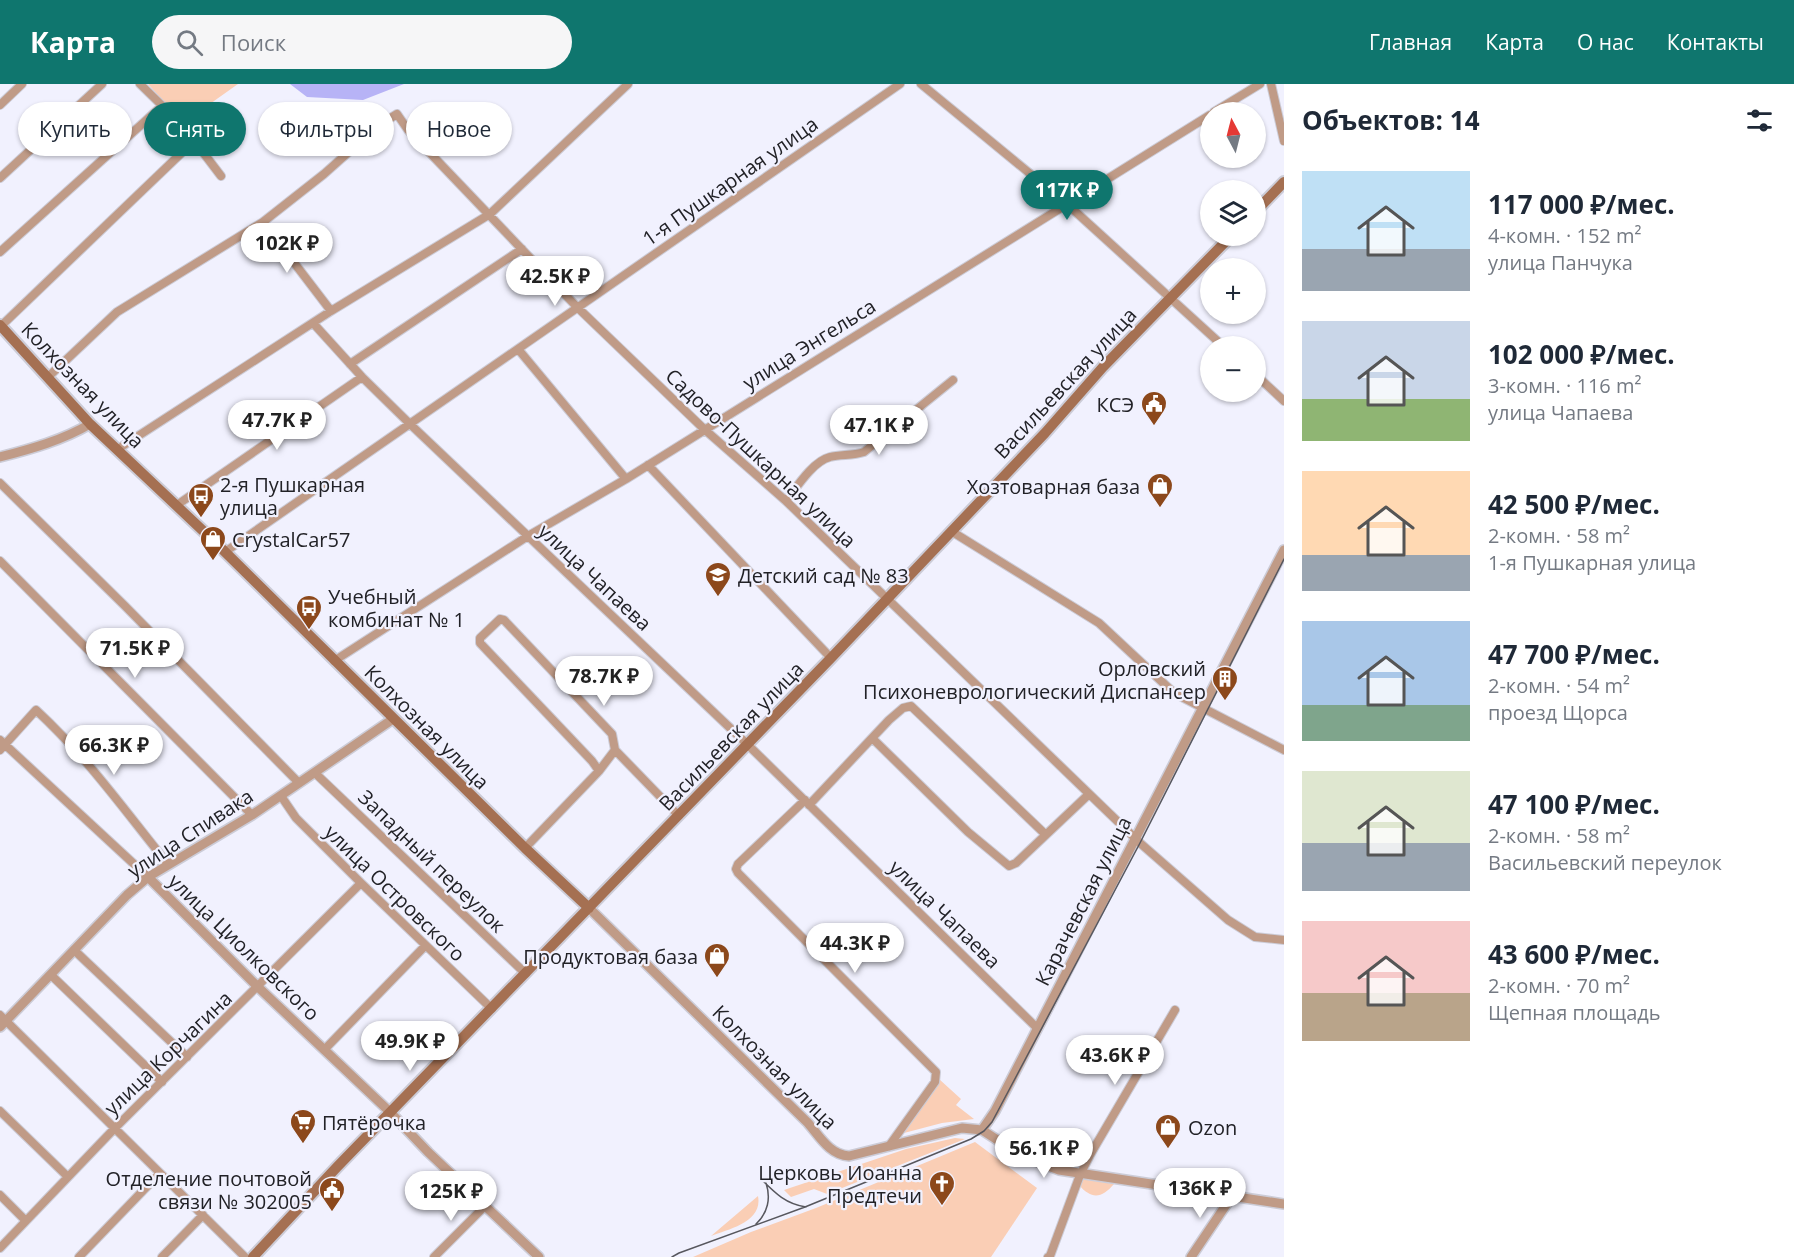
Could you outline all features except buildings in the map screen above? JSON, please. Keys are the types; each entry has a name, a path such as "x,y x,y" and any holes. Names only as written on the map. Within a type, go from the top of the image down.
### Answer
{"main road":[{"path":"1266,201 1284,182"},
{"name":"Васильевская улица","path":"253,1257 831,658 1169,298 1221,246"},
{"name":"Колхозная улица","path":"1,325 90,424 177,505 393,719 589,908"}],"street":[{"path":"0,105 22,84"},
{"path":"0,178 102,84"},
{"path":"140,84 158,102"},
{"path":"118,449 331,311 490,214 628,84"},
{"name":"1-я Пушкарная улица","path":"225,552 900,84"},
{"path":"921,84 1067,204 1212,336"},
{"name":"улица Энгельса","path":"1231,102 1260,84"},
{"path":"1271,84 1284,141"},
{"name":"Садово-Пушкарная улица","path":"263,222 324,174 378,126 397,114 408,130 577,307 704,429 786,501 1088,795 1228,920 1255,937 1284,940"},
{"name":"улица Энгельса","path":"334,660 528,536 626,479 1200,121"},
{"path":"0,252 144,122"},
{"path":"1,325 178,156"},
{"path":"206,156 221,176"},
{"path":"48,377 117,312 263,222 331,311"},
{"path":"350,364 522,249"},
{"name":"улица Чапаева","path":"313,323 362,377 411,425 747,744 1037,1028"},
{"path":"518,349 626,479"},
{"path":"177,505 362,377"},
{"path":"786,501 805,477 823,460 864,452 953,380"},
{"path":"1266,384 1284,401"},
{"path":"0,457 30,449 78,431 90,424"},
{"path":"648,465 831,658"},
{"path":"0,483 133,614 298,783"},
{"path":"951,531 1099,623 1174,693 1284,750"},
{"name":"Карачевская улица","path":"982,1130 995,1111 1284,550"},
{"path":"0,561 252,815"},
{"path":"599,771 480,643 480,638 497,621 504,620 612,734 615,750 679,816"},
{"path":"889,1146 935,1082 936,1072 746,882 736,869 738,864 807,803 903,708 911,706 1045,834"},
{"path":"2,745 36,710 95,771 168,864"},
{"name":"улица Спивака","path":"2,1021 148,877 252,815 393,719"},
{"path":"872,738 968,832 1009,866 1016,863 1088,795"},
{"name":"улица Циолковского","path":"2,745 148,877 258,987 539,1257"},
{"path":"525,848 599,771 615,750"},
{"name":"Западный переулок","path":"315,773 526,974"},
{"name":"улица Островского","path":"281,796 296,818 361,884 492,1009"},
{"name":"улица Корчагина","path":"0,1248 67,1176 361,884"},
{"name":"Колхозная улица","path":"589,908 808,1123 832,1151 849,1156 889,1146"},
{"path":"324,1050 425,946"},
{"path":"74,950 187,1057"},
{"path":"51,975 162,1082"},
{"path":"1049,1257 1080,1175 1175,1010"},
{"path":"2,1021 245,1257"},
{"path":"0,1111 67,1176"},
{"path":"889,1146 962,1128 982,1130 1022,1156 1040,1164 1080,1175 1284,1203"},
{"path":"79,1257 160,1173"},
{"path":"0,1195 25,1220"},
{"path":"1191,1257 1232,1196"},
{"path":"434,1257 485,1206"},
{"path":"162,1257 203,1215"}],"shaded area":[{"path":"148,84 238,84 213,102 164,102"},
{"path":"290,84 404,84 363,100 307,97"},
{"path":"939,1079 961,1099 956,1105 974,1119 942,1123 904,1133"},
{"path":"955,1138 965,1139 827,1194 814,1189 791,1197 784,1190 906,1149"},
{"path":"975,1142 1037,1188 991,1257 693,1257 751,1232 816,1208"},
{"path":"1081,1179 1114,1184 1105,1192 1093,1195 1079,1185"},
{"path":"758,1196 758,1205 750,1218 735,1227 711,1236"}],"tram line":[{"path":"672,1257 805,1207 971,1139 984,1131 992,1122 1140,843 1284,559"},
{"path":"760,1178 786,1200 806,1207"},
{"path":"756,1224 767,1205 766,1183"}],"place":[{"name":"КСЭ","path":"1154,427"},
{"name":"Хозтоварная база","path":"1160,509"},
{"name":"2-я Пушкарная улица","path":"201,519"},
{"name":"CrystalCar57","path":"213,562"},
{"name":"Детский сад № 83","path":"718,598"},
{"name":"Учебный комбинат № 1","path":"309,631"},
{"name":"Орловский Психоневрологический Диспансер","path":"1225,702"},
{"name":"Продуктовая база","path":"717,979"},
{"name":"Пятёрочка","path":"303,1145"},
{"name":"Ozon","path":"1168,1150"},
{"name":"Церковь Иоанна Предтечи","path":"942,1207"},
{"name":"Отделение почтовой связи № 302005","path":"332,1213"}]}
